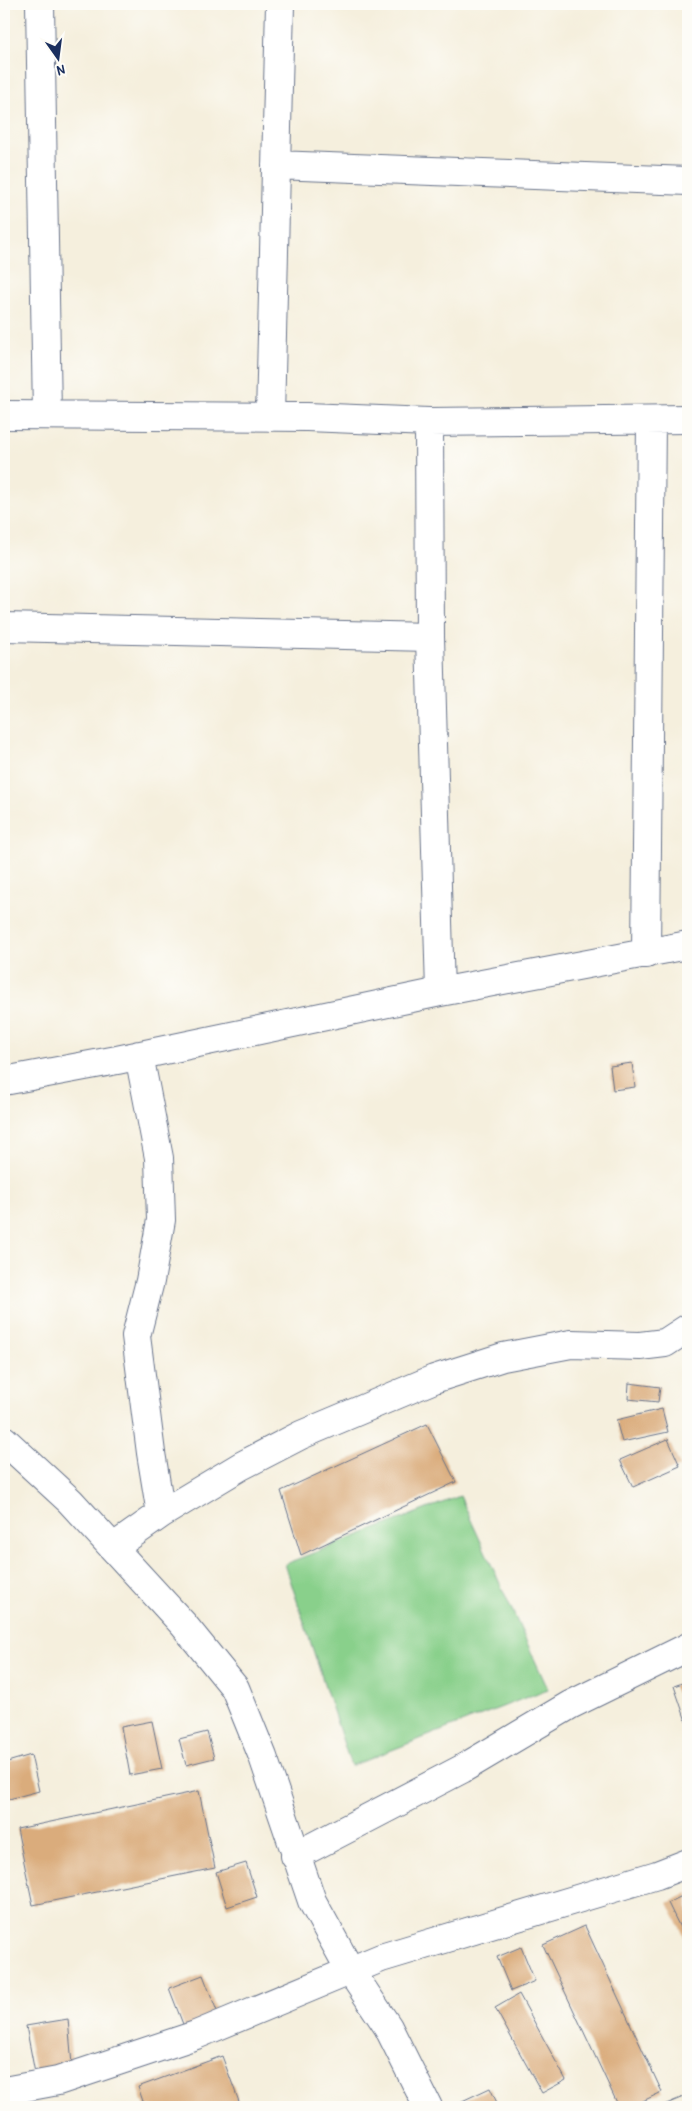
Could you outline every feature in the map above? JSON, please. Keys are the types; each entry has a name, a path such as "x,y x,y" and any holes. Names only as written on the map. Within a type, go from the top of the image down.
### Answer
{"street":[{"path":"40,4 47,415"},
{"path":"270,417 280,4"},
{"path":"276,165 688,181"},
{"path":"4,415 270,417 429,422 688,419"},
{"path":"646,954 651,420"},
{"path":"429,422 430,637 440,992"},
{"path":"4,627 430,637"},
{"path":"4,1081 139,1055 440,992 688,945"},
{"path":"139,1055 159,1158 161,1220 150,1281 136,1336 151,1453 162,1514"},
{"path":"114,1547 162,1514 241,1466 301,1435 434,1379 503,1357 570,1344 640,1346 666,1344 688,1328"},
{"path":"4,1440 70,1500 114,1547 183,1624 235,1688 263,1757 312,1901 350,1970 388,2027 428,2107"},
{"path":"296,1856 462,1769 570,1705 688,1647"},
{"path":"4,2091 58,2081 196,2035 381,1958 657,1875 688,1863"}],"green space":[{"path":"460,1496 548,1689 351,1766 285,1564"}],"building":[{"path":"632,1063 635,1087 613,1090 610,1066"},
{"path":"629,1383 660,1387 658,1402 628,1399"},
{"path":"662,1409 668,1432 622,1442 616,1420"},
{"path":"427,1424 456,1482 301,1555 281,1491"},
{"path":"668,1439 680,1466 633,1487 620,1460"},
{"path":"688,1681 688,1727 674,1686"},
{"path":"152,1721 162,1769 130,1775 121,1727"},
{"path":"207,1732 214,1758 186,1765 179,1739"},
{"path":"31,1755 39,1791 9,1799 4,1780 4,1763"},
{"path":"199,1791 215,1868 33,1905 17,1829"},
{"path":"246,1863 257,1897 227,1907 216,1872"},
{"path":"688,1893 688,1944 668,1903"},
{"path":"585,1926 662,2092 630,2107 619,2107 543,1945"},
{"path":"521,1947 535,1981 511,1991 497,1957"},
{"path":"203,1975 220,2019 186,2032 169,1988"},
{"path":"519,1994 566,2080 542,2093 495,2008"},
{"path":"68,2019 72,2065 35,2073 26,2026"},
{"path":"222,2056 241,2107 145,2107 138,2087"},
{"path":"490,2088 499,2107 462,2107 460,2102"},
{"path":"688,2095 688,2107 665,2107 664,2105"}]}
